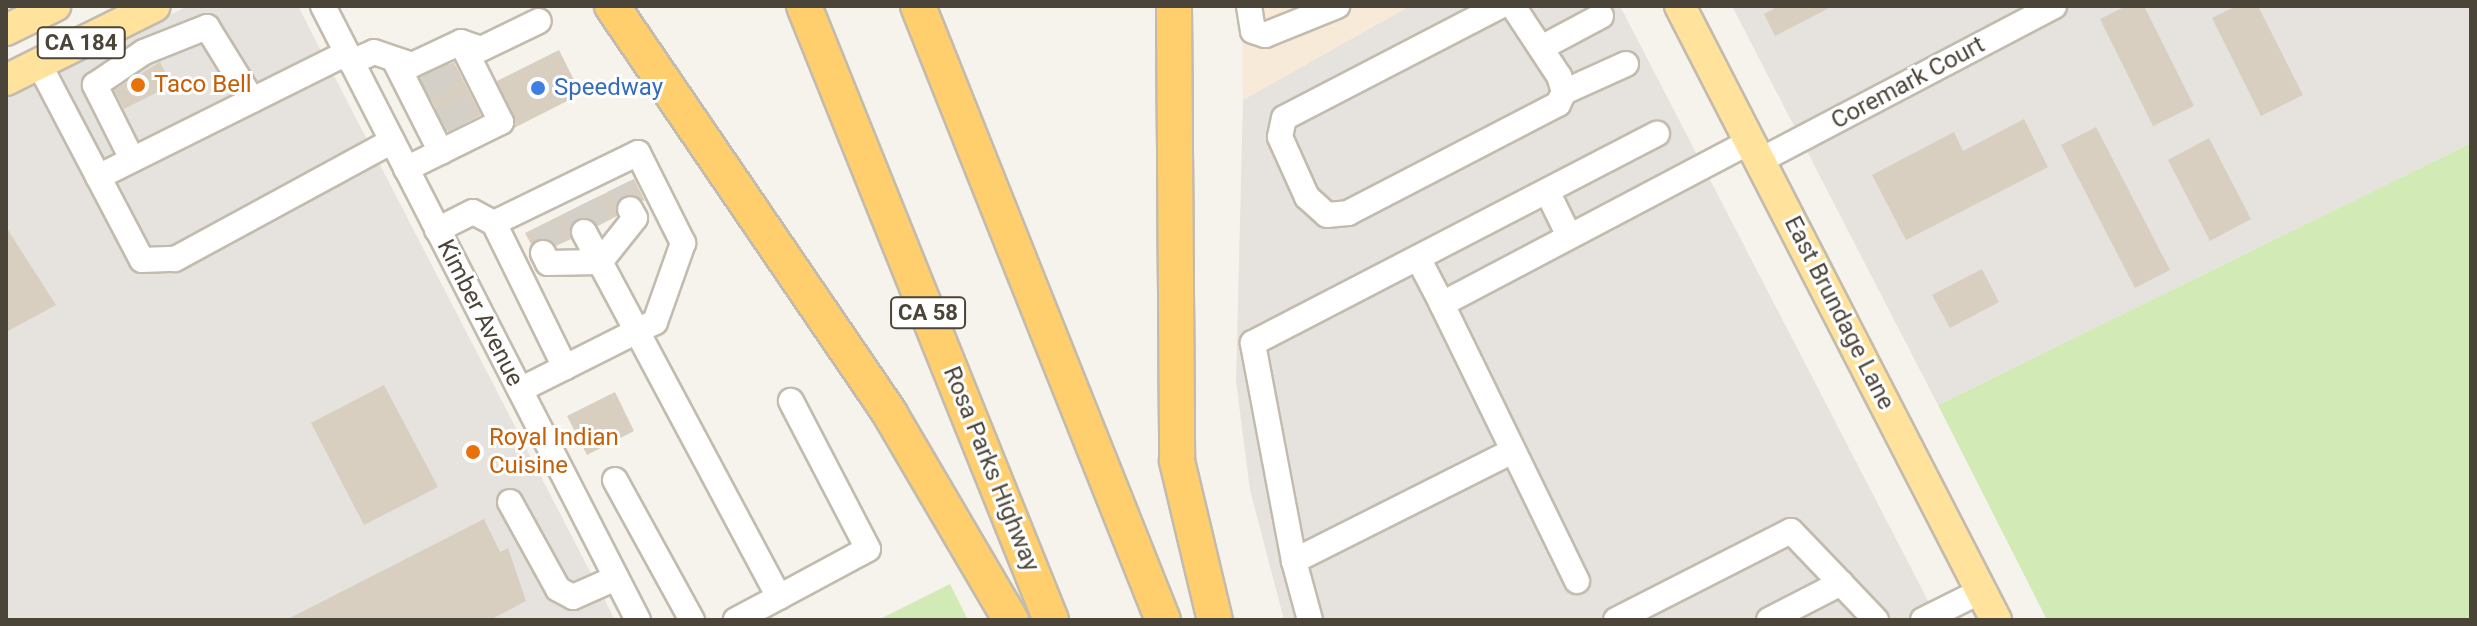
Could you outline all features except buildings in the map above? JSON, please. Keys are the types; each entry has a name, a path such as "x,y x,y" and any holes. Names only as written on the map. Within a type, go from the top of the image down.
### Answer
{"highway":[{"path":"612,6 890,414 1011,620"},
{"name":"Rosa Parks Highway","path":"804,6 1051,620"},
{"path":"918,6 1163,620"},
{"path":"1174,6 1177,461 1215,620"}],"main road":[{"name":"CA 184","path":"6,30 55,6"},
{"name":"CA 184","path":"6,80 155,6"},
{"name":"East Brundage Lane","path":"1680,6 1996,620"}],"street":[{"name":"Kimber Avenue","path":"323,6 638,620"},
{"path":"1249,6 1253,31 1265,35 1337,6"},
{"path":"1500,6 1284,118 1280,137 1307,197 1327,215 1348,213 1558,104 1564,92 1626,64"},
{"path":"1513,6 1541,48 1564,92"},
{"name":"Coremark Court","path":"1442,304 1569,236 1756,150 2054,6"},
{"path":"1541,48 1601,16"},
{"path":"98,177 252,100 349,57 374,52 433,60 481,49 539,21"},
{"path":"132,159 95,85 144,52 207,27 252,100"},
{"path":"433,60 465,134"},
{"path":"406,169 465,134 501,122 433,60"},
{"path":"39,64 142,260 175,259 392,141"},
{"path":"1310,620 1294,561 1253,343 1657,134"},
{"path":"494,223 569,199 638,153 683,243 655,322 520,390"},
{"path":"1547,191 1569,236"},
{"path":"437,230 473,212 494,223 565,367"},
{"path":"585,232 635,218 600,262"},
{"path":"585,232 600,262"},
{"path":"585,232 779,597"},
{"path":"1418,258 1577,581"},
{"path":"736,620 868,549 791,401"},
{"path":"1294,561 1513,451"},
{"path":"615,480 692,620"},
{"path":"510,502 558,589 573,597 616,578"},
{"path":"1616,620 1791,531 1841,583 1853,611 1876,620"},
{"path":"1769,620 1841,583"},
{"path":"1923,620 1981,591"}],"shaded area":[{"path":"188,6 298,6 615,620 6,620 6,95"},
{"path":"1242,6 1410,6 1243,100"},
{"path":"1410,6 1620,6 1938,620 1284,620 1250,490 1236,381 1243,100"},
{"path":"1732,6 2471,6 2471,143 1938,405"}],"green space":[{"path":"2471,143 2471,620 2047,620 1938,405"},
{"path":"950,584 968,620 878,620"}],"tunnel":[{"path":"438,68 466,125"},
{"path":"418,78 447,134"},
{"path":"619,186 630,209"},
{"path":"589,201 600,224"},
{"path":"573,209 584,232"},
{"path":"544,224 556,246"}],"place":[{"name":"Taco Bell","path":"138,85"},
{"name":"Speedway","path":"538,88"},
{"name":"Royal Indian Cuisine","path":"473,452"}]}
